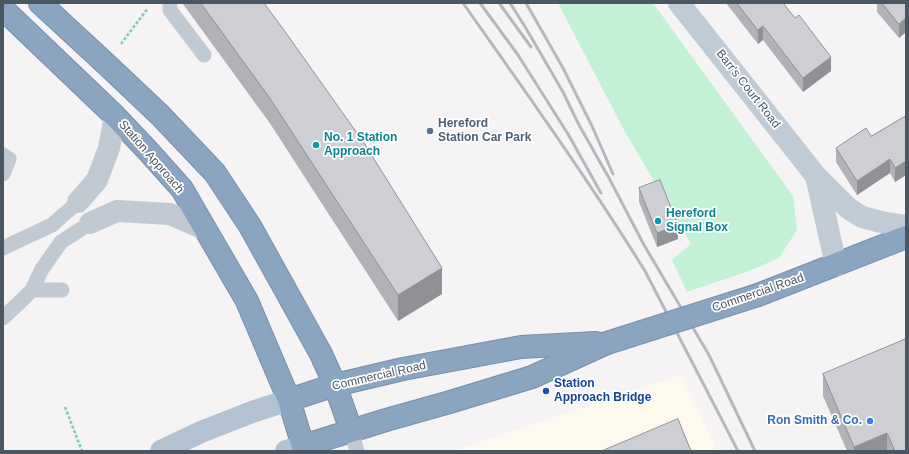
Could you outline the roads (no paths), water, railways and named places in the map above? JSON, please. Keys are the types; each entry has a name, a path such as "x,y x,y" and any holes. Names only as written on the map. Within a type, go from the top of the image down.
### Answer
{"highway":[{"path":"40,3 160,115 215,173 250,226 322,354 351,430"},
{"name":"Station Approach","path":"3,9 115,116 182,189 247,301 289,400 298,449"},
{"name":"Commercial Road","path":"298,449 351,430 532,377 607,343 758,295 906,237"},
{"name":"Commercial Road","path":"289,400 335,385 403,369 521,347 607,343"}],"main road":[{"name":"Commercial Road","path":"161,451 201,432 252,412 289,400"}],"street":[{"name":"Barr's Court Road","path":"679,3 816,176 848,208 862,217 906,226"},
{"path":"78,202 97,180 109,148 115,116"},
{"name":"Barr's Court Road","path":"816,176 836,265"},
{"path":"90,223 117,212 170,214 204,229"}],"lane":[{"path":"170,3 170,10 204,55"},
{"path":"3,155 9,159 3,174"},
{"path":"3,248 52,225 78,202"},
{"path":"4,317 32,290 42,269 61,242 90,223"},
{"path":"32,290 62,290"},
{"path":"351,430 357,451"}],"railway":[{"path":"463,3 579,169 645,271 738,451"},
{"path":"480,3 518,55 568,134 601,193"},
{"path":"499,3 531,47"},
{"path":"510,3 563,92 579,125 644,245 709,355 755,451"},
{"path":"526,3 563,68 592,126 613,174"}],"place":[{"name":"Hereford Station Car Park","path":"430,131"},
{"name":"No. 1 Station Approach","path":"316,145"},
{"name":"Hereford Signal Box","path":"658,221"},
{"name":"Station Approach Bridge","path":"546,391"},
{"name":"Ron Smith & Co.","path":"870,421"}]}
